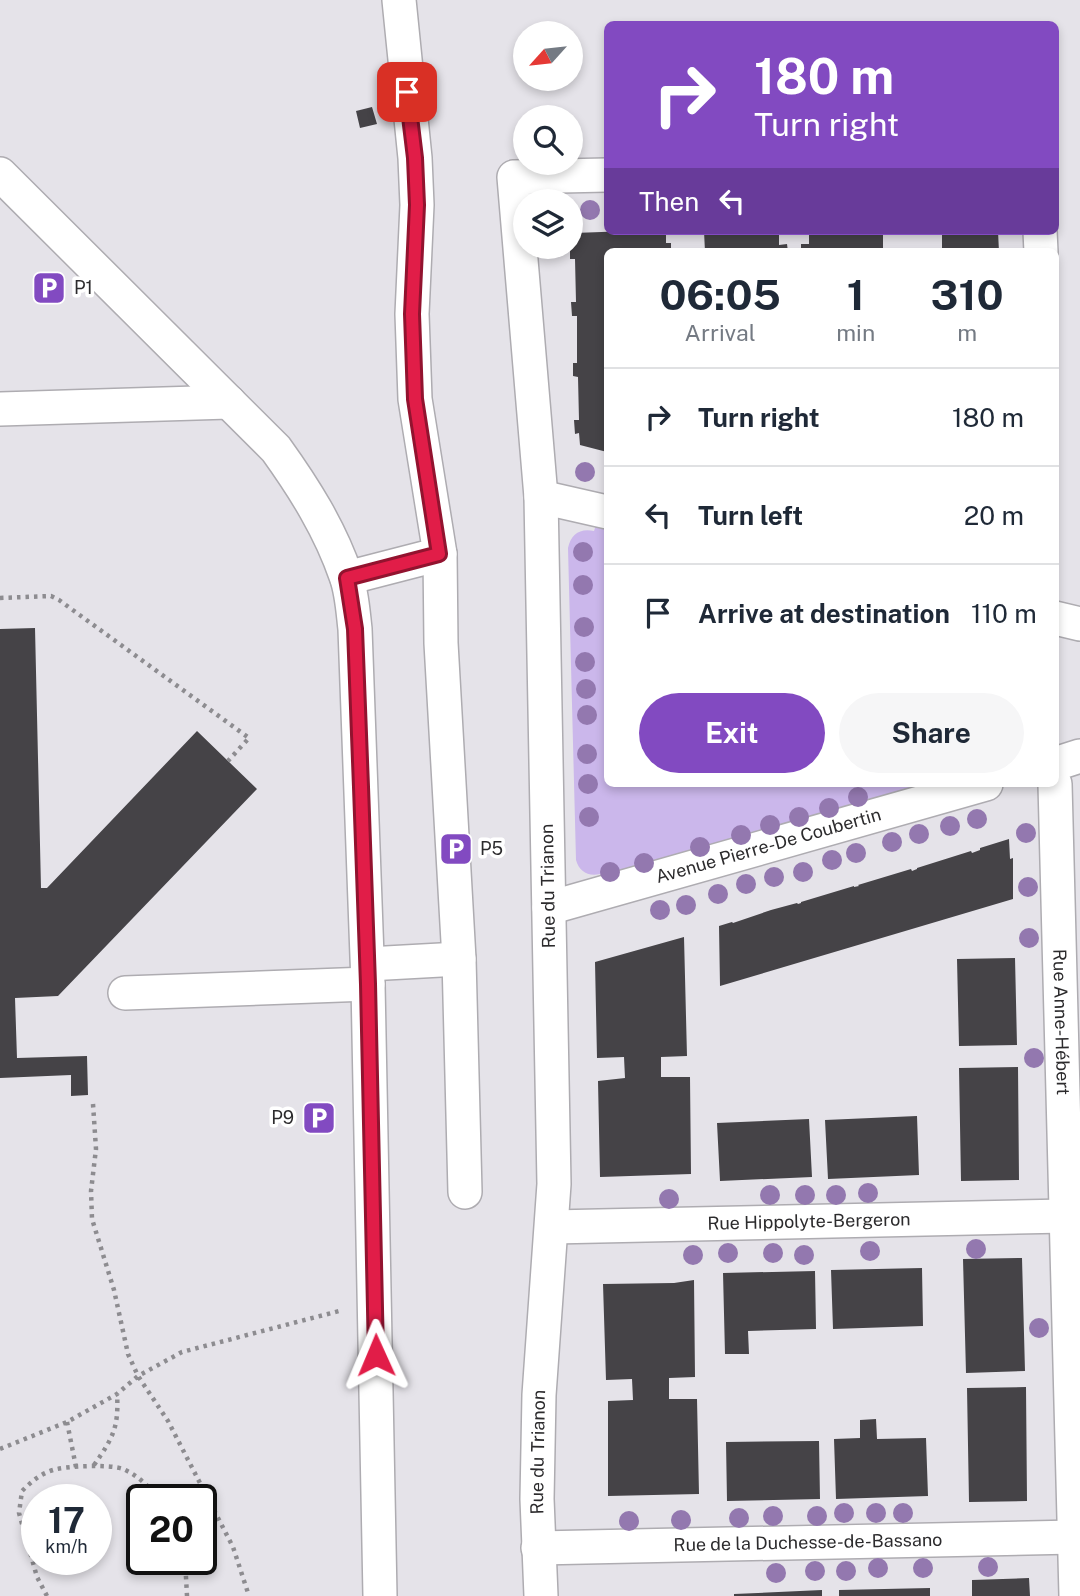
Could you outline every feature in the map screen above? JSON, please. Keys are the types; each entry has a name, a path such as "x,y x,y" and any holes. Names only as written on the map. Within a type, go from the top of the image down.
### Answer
{"street":[{"path":"399,0 415,158 417,205 412,314 415,399 439,554 441,643 458,959 465,1192"},
{"path":"0,174 276,449 304,488 326,528 347,578 355,629 368,974 380,1596"},
{"name":"Rue du Trianon","path":"541,1596 537,1499 539,1395 554,1184 541,497 513,177 604,175"},
{"path":"0,408 229,402"},
{"path":"541,497 604,511"},
{"path":"347,578 439,554"},
{"path":"1059,619 1080,624"},
{"path":"1059,763 1080,756"},
{"name":"Avenue Pierre-De Coubertin","path":"549,908 975,787"},
{"name":"Rue Anne-Hébert","path":"1055,787 1076,1596"},
{"path":"125,993 368,974 458,959"},
{"name":"Rue Hippolyte-Bergeron","path":"552,1227 1066,1216"},
{"name":"Rue de la Duchesse-de-Bassano","path":"538,1548 1075,1537"}],"path":[{"path":"0,598 51,596 59,600 249,738 228,761"},
{"path":"93,1104 96,1149 91,1191 92,1219 114,1290 128,1354 138,1376 168,1421 233,1547 249,1596"},
{"path":"0,1449 67,1422 117,1394 138,1376 182,1352 375,1301"},
{"path":"94,1466 115,1431 117,1394"},
{"path":"67,1422 75,1467"},
{"path":"47,1596 37,1577 19,1513 22,1491 36,1478 55,1469 75,1467 121,1468 147,1484"},
{"path":"186,1575 187,1596"}],"shaded area":[{"path":"596,525 604,527 604,787 917,787 602,881 600,874 592,875 582,870 576,860 568,548 577,533 584,530 594,531"}],"building":[{"path":"372,107 377,124 360,128 356,111"},
{"path":"583,233 666,235 666,243 671,243 671,248 604,248 604,451 580,445 579,433 575,434 574,420 579,420 578,377 573,376 573,363 577,363 577,316 572,316 571,302 576,302 575,259 583,259"},
{"path":"704,235 779,235 779,245 787,244 788,248 705,248"},
{"path":"809,235 883,235 883,248 801,248 801,244 809,244"},
{"path":"942,235 998,235 999,248 942,248"},
{"path":"35,628 41,888 47,888 197,731 257,789 58,996 15,998 17,1058 87,1056 88,1095 71,1096 71,1075 0,1078 0,629"},
{"path":"1009,839 1010,859 1013,858 1013,899 720,986 719,926 911,869 912,871 971,851 972,853"},
{"path":"684,937 687,1056 661,1057 661,1077 690,1077 691,1174 600,1177 598,1081 625,1078 624,1057 597,1058 595,962"},
{"path":"1015,958 1017,1045 959,1046 957,959"},
{"path":"1018,1067 1019,1180 961,1181 959,1068"},
{"path":"917,1116 919,1175 828,1179 825,1120"},
{"path":"809,1119 812,1177 720,1181 717,1123"},
{"path":"1022,1258 1025,1371 966,1373 963,1259"},
{"path":"922,1268 923,1326 833,1329 831,1270"},
{"path":"815,1271 816,1329 748,1331 749,1354 725,1354 723,1273"},
{"path":"694,1280 695,1377 669,1378 669,1399 697,1399 699,1494 608,1496 608,1401 633,1400 632,1379 606,1380 603,1284 674,1283"},
{"path":"1026,1387 1027,1501 969,1502 967,1388"},
{"path":"876,1419 877,1439 926,1438 928,1496 836,1499 834,1439 860,1438 860,1420"},
{"path":"819,1441 820,1499 727,1501 726,1442"},
{"path":"1029,1578 1030,1596 972,1596 972,1580"},
{"path":"930,1588 930,1596 839,1596 839,1590"},
{"path":"822,1590 822,1596 734,1596 734,1594"}],"place":[{"name":"P1","path":"49,288"},
{"name":"P5","path":"456,849"},
{"name":"P9","path":"319,1118"}],"route":[{"path":"376,1355 361,787 355,629 347,578 439,554 415,399 412,314 417,205 415,158 407,92"}]}
